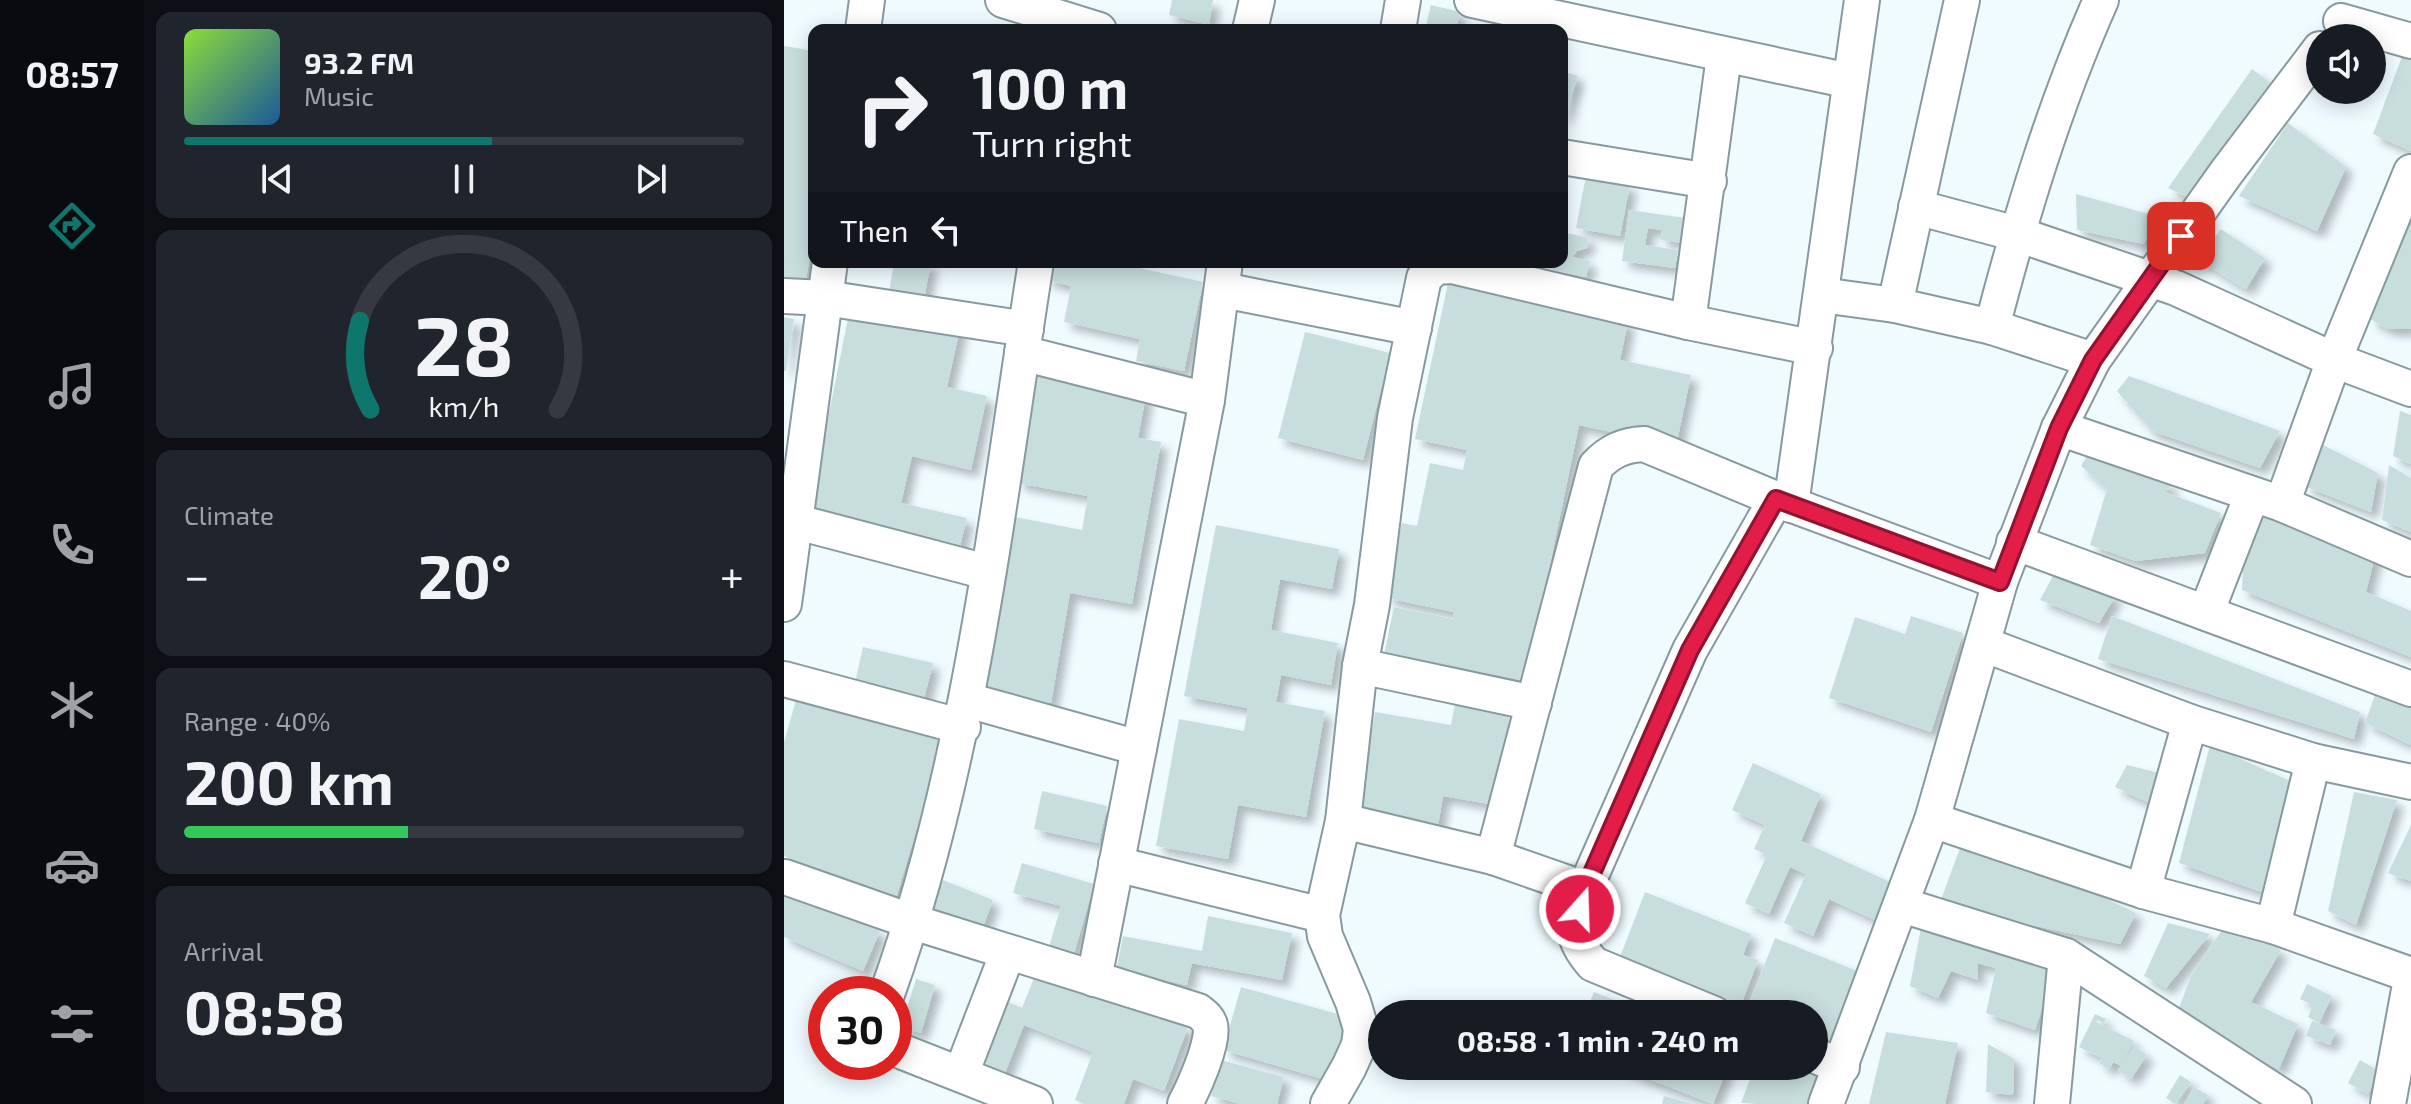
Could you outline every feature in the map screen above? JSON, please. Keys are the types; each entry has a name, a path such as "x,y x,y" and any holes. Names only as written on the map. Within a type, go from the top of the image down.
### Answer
{"street":[{"path":"864,24 867,0"},
{"path":"1003,0 1073,24"},
{"path":"1251,24 1257,0"},
{"path":"1399,24 1403,0"},
{"path":"1472,0 1850,81"},
{"path":"1680,1000 1593,964 1579,948 1574,928 1585,889 1690,650 1783,502 1815,348 1862,0"},
{"path":"1895,305 1962,0"},
{"path":"1992,327 2017,234 2072,65 2101,0"},
{"path":"2342,20 2411,41"},
{"path":"1688,322 1724,56"},
{"path":"1828,1061 1902,905 1932,820 2000,582 2059,428 2093,360 2226,173 2306,67"},
{"path":"1568,158 1709,181"},
{"path":"2206,613 2267,500 2334,360 2411,172"},
{"path":"1916,207 2017,234 2176,288 2334,360 2411,389"},
{"path":"784,604 829,268"},
{"path":"894,976 913,922 965,714 1035,268"},
{"path":"1328,1104 1359,1045 1361,1029 1325,936 1322,915 1343,821 1360,666 1372,605 1395,418 1424,278 1435,268"},
{"path":"1460,268 1688,322 1815,348"},
{"path":"1094,979 1207,400 1224,276 1414,328"},
{"path":"1821,295 1895,305 1992,327 2093,360"},
{"path":"784,296 825,298 1024,341 1207,400"},
{"path":"2059,428 2267,500 2411,559"},
{"path":"1493,857 1596,466 1607,454 1627,445 1644,444 1783,502 2000,582"},
{"path":"797,522 987,572"},
{"path":"2014,542 2411,689"},
{"path":"1983,644 2190,722 2313,761 2411,782"},
{"path":"1360,666 1534,703"},
{"path":"784,679 1139,748"},
{"path":"2143,891 2190,722"},
{"path":"2273,926 2313,761"},
{"path":"1932,820 2143,891 2273,926 2411,977 2388,1104"},
{"path":"1343,821 1493,857 1585,889"},
{"path":"1116,864 1322,915"},
{"path":"785,877 913,922 1198,1011 1212,1029 1196,1101"},
{"path":"1902,905 2066,956 2294,1104"},
{"path":"961,1074 1008,952"},
{"path":"2052,1104 2066,956"},
{"path":"912,1054 1035,1104"},
{"path":"1826,1104 1827,1080"}],"building":[{"path":"1172,0 1213,0 1209,24 1169,15"},
{"path":"1431,5 1460,12 1457,24 1426,24"},
{"path":"784,46 808,50 808,267 805,286 784,282"},
{"path":"2406,46 2411,48 2411,151 2373,134"},
{"path":"2252,69 2275,86 2194,200 2168,188"},
{"path":"1568,73 1578,76 1568,107"},
{"path":"2288,123 2346,167 2317,231 2239,196"},
{"path":"1586,176 1630,185 1620,236 1576,228"},
{"path":"2076,194 2156,216 2144,244 2077,230"},
{"path":"1629,210 1685,218 1681,243 1661,240 1662,230 1648,228 1645,245 1678,250 1675,268 1622,261"},
{"path":"2405,210 2411,212 2411,329 2388,329 2370,319"},
{"path":"2221,229 2265,258 2246,289 2198,260"},
{"path":"1568,233 1589,238 1587,248 1577,251 1572,257 1590,261 1586,277 1545,268 1568,268"},
{"path":"893,268 930,268 924,299 889,292"},
{"path":"1049,268 1139,268 1203,282 1184,371 1136,361 1140,339 1064,322 1071,286 1046,280"},
{"path":"1448,283 1628,322 1620,360 1691,375 1676,446 1579,425 1524,689 1383,659 1394,607 1453,619 1454,612 1386,598 1402,523 1417,526 1430,463 1463,470 1467,450 1415,439"},
{"path":"850,308 961,324 947,387 987,396 971,470 912,456 901,503 967,518 958,554 809,513"},
{"path":"784,317 794,319 786,371 784,371"},
{"path":"1305,332 1390,353 1363,460 1278,438"},
{"path":"1036,375 1146,395 1138,438 1161,442 1132,604 1070,593 1051,703 984,691 1015,517 1082,530 1088,496 1017,483"},
{"path":"2129,376 2280,431 2260,468 2152,431 2117,391"},
{"path":"2400,411 2411,415 2411,464 2393,456"},
{"path":"2323,445 2378,473 2371,512 2304,486"},
{"path":"2088,454 2173,485 2165,492 2221,513 2205,553 2136,561 2090,545 2107,489 2081,466"},
{"path":"2389,465 2411,478 2411,532 2382,520"},
{"path":"2258,512 2376,552 2366,592 2411,611 2411,657 2242,590 2243,565"},
{"path":"1216,525 1339,549 1332,589 1280,579 1271,630 1338,643 1331,685 1281,675 1276,702 1325,711 1306,817 1238,805 1228,859 1156,846 1179,719 1244,731 1248,708 1184,696"},
{"path":"2053,576 2116,595 2099,623 2040,600"},
{"path":"1911,616 1963,633 1931,732 1829,698 1855,617 1905,634"},
{"path":"2112,616 2360,712 2354,739 2098,659"},
{"path":"863,647 933,663 922,707 853,691"},
{"path":"2376,692 2411,704 2411,745 2365,723"},
{"path":"798,693 944,737 896,898 784,856 784,742"},
{"path":"1455,703 1510,713 1495,805 1443,796 1438,826 1358,812 1375,712 1451,725"},
{"path":"2210,745 2292,782 2262,892 2179,863"},
{"path":"1753,763 1821,794 1801,841 1901,887 1884,924 1829,899 1813,936 1784,923 1806,874 1790,867 1769,914 1745,903 1767,855 1754,849 1765,825 1732,810"},
{"path":"2127,765 2163,774 2154,805 2115,787"},
{"path":"1042,791 1107,806 1099,843 1034,829"},
{"path":"2354,792 2397,800 2356,925 2328,911"},
{"path":"2411,825 2411,881 2388,873"},
{"path":"1960,848 2069,881 2136,913 2120,944 1939,905"},
{"path":"1022,863 1094,884 1074,954 1049,947 1061,906 1013,893"},
{"path":"943,880 993,900 983,927 932,908"},
{"path":"784,889 880,931 863,971 784,937"},
{"path":"1645,892 1751,934 1743,955 1758,960 1743,1000 1728,1000 1620,957"},
{"path":"1208,916 1292,933 1282,980 1192,963 1187,985 1116,971 1123,936 1202,951"},
{"path":"2168,923 2210,934 2166,988 2144,976"},
{"path":"1921,927 2055,968 2035,1030 1986,1013 1996,968 1977,963 1978,980 1951,971 1938,998 1910,986"},
{"path":"2224,927 2281,950 2251,1002 2298,1024 2279,1069 2176,1016 2191,976"},
{"path":"1775,938 1862,973 1832,1049 1828,1047 1828,1000 1751,1000"},
{"path":"1038,968 1188,1027 1164,1091 1133,1079 1124,1104 1085,1104 1075,1100 1093,1052 1024,1025 1003,1078 967,1064 994,996 1022,1008"},
{"path":"916,979 935,985 921,1033 912,1030 912,992"},
{"path":"2307,984 2332,996 2319,1023 2308,1017 2313,1005 2300,999"},
{"path":"1241,987 1348,1017 1330,1081 1223,1050"},
{"path":"1594,992 1614,1000 1591,1000"},
{"path":"2095,1014 2106,1019 2104,1023 2096,1022 2134,1041 2121,1066 2113,1062 2109,1069 2099,1063 2102,1058 2079,1047"},
{"path":"2312,1021 2336,1030 2330,1045 2306,1036"},
{"path":"1886,1032 1958,1043 1945,1104 1869,1104"},
{"path":"1988,1044 2014,1059 2013,1095 1986,1092"},
{"path":"2134,1046 2147,1055 2131,1079 2118,1070"},
{"path":"1221,1060 1284,1077 1277,1104 1241,1104 1211,1096"},
{"path":"2360,1060 2380,1072 2368,1094 2348,1083"},
{"path":"2180,1075 2191,1082 2175,1104 2166,1098"},
{"path":"1651,1080 1722,1080 1713,1104"},
{"path":"1750,1080 1823,1080 1815,1104 1741,1103"},
{"path":"2194,1087 2208,1095 2203,1104 2184,1104"},
{"path":"1664,1096 1690,1103 1662,1104"}],"route":[{"path":"1580,909 1585,889 1690,650 1776,499 2000,582 2059,428 2093,360 2181,236"}]}
